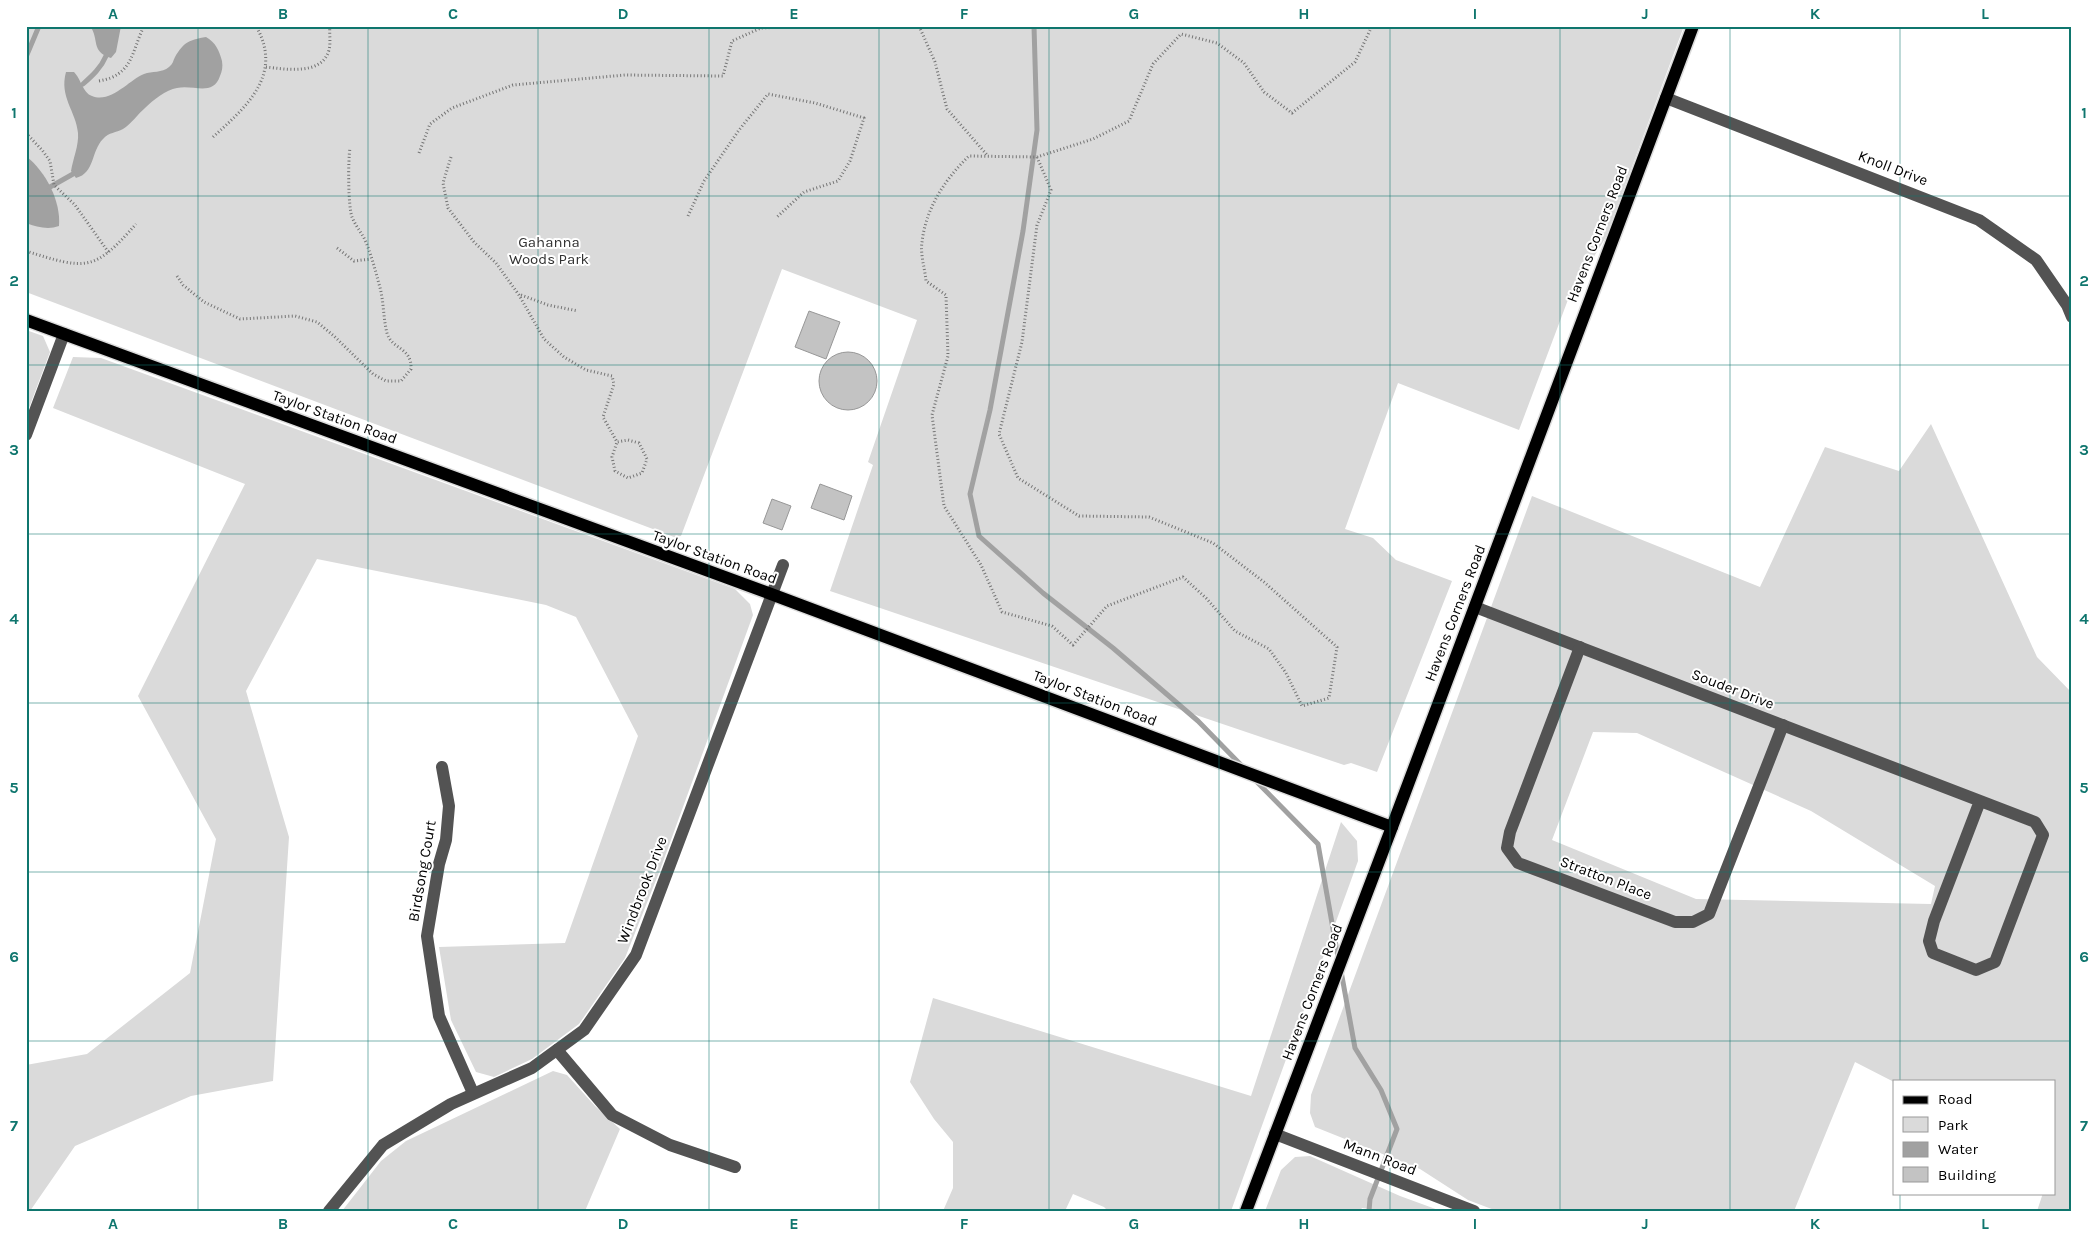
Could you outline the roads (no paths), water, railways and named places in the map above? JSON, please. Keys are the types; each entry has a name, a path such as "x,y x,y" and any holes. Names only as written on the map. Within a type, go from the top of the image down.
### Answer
{"main road":[{"name":"Havens Corners Road","path":"1246,1211 1693,26"},
{"name":"Taylor Station Road","path":"26,320 771,594 1392,828"}],"street":[{"name":"Knoll Drive","path":"1666,98 1979,220 2036,260 2069,304 2072,318"},
{"path":"26,435 64,334"},
{"name":"Windbrook Drive","path":"329,1211 383,1145 451,1104 532,1068 584,1030 636,955 783,565"},
{"name":"Souder Drive","path":"1475,607 2035,822 2043,835 1996,962 1976,970 1933,953 1929,941 1934,921 1980,801"},
{"name":"Stratton Place","path":"1580,647 1510,832 1507,848 1518,862 1675,922 1693,922 1709,914 1782,725"},
{"name":"Birdsong Court","path":"442,767 449,806 446,840 439,864 427,936 439,1016 473,1093"},
{"path":"557,1050 612,1114 670,1145 735,1167"},
{"name":"Mann Road","path":"1274,1134 1474,1211"}],"water":[{"path":"90,26 121,26 116,52 111,58 100,52"},
{"path":"206,37 217,47 222,61 222,71 217,82 208,88 177,88 160,96 126,127 105,137 96,149 90,167 76,178 71,171 77,147 78,133 77,125 66,96 64,81 66,72 74,72 84,89 92,96 106,97 144,74 166,69 171,65 184,45"},
{"path":"26,156 40,170 51,188 58,207 59,226 42,228 26,223"}],"waterway":[{"path":"26,57 39,26"},
{"path":"1034,26 1037,130 1023,231 990,410 970,494 979,536 1043,593 1113,648 1198,721 1243,767"},
{"path":"83,84 99,68 106,56"},
{"path":"50,187 73,174"},
{"path":"1256,781 1318,844 1338,957"},
{"path":"1341,971 1355,1048 1381,1090 1397,1129 1370,1199 1369,1211"}],"park label":[{"name":"Gahanna Woods Park","path":"549,250"}]}
